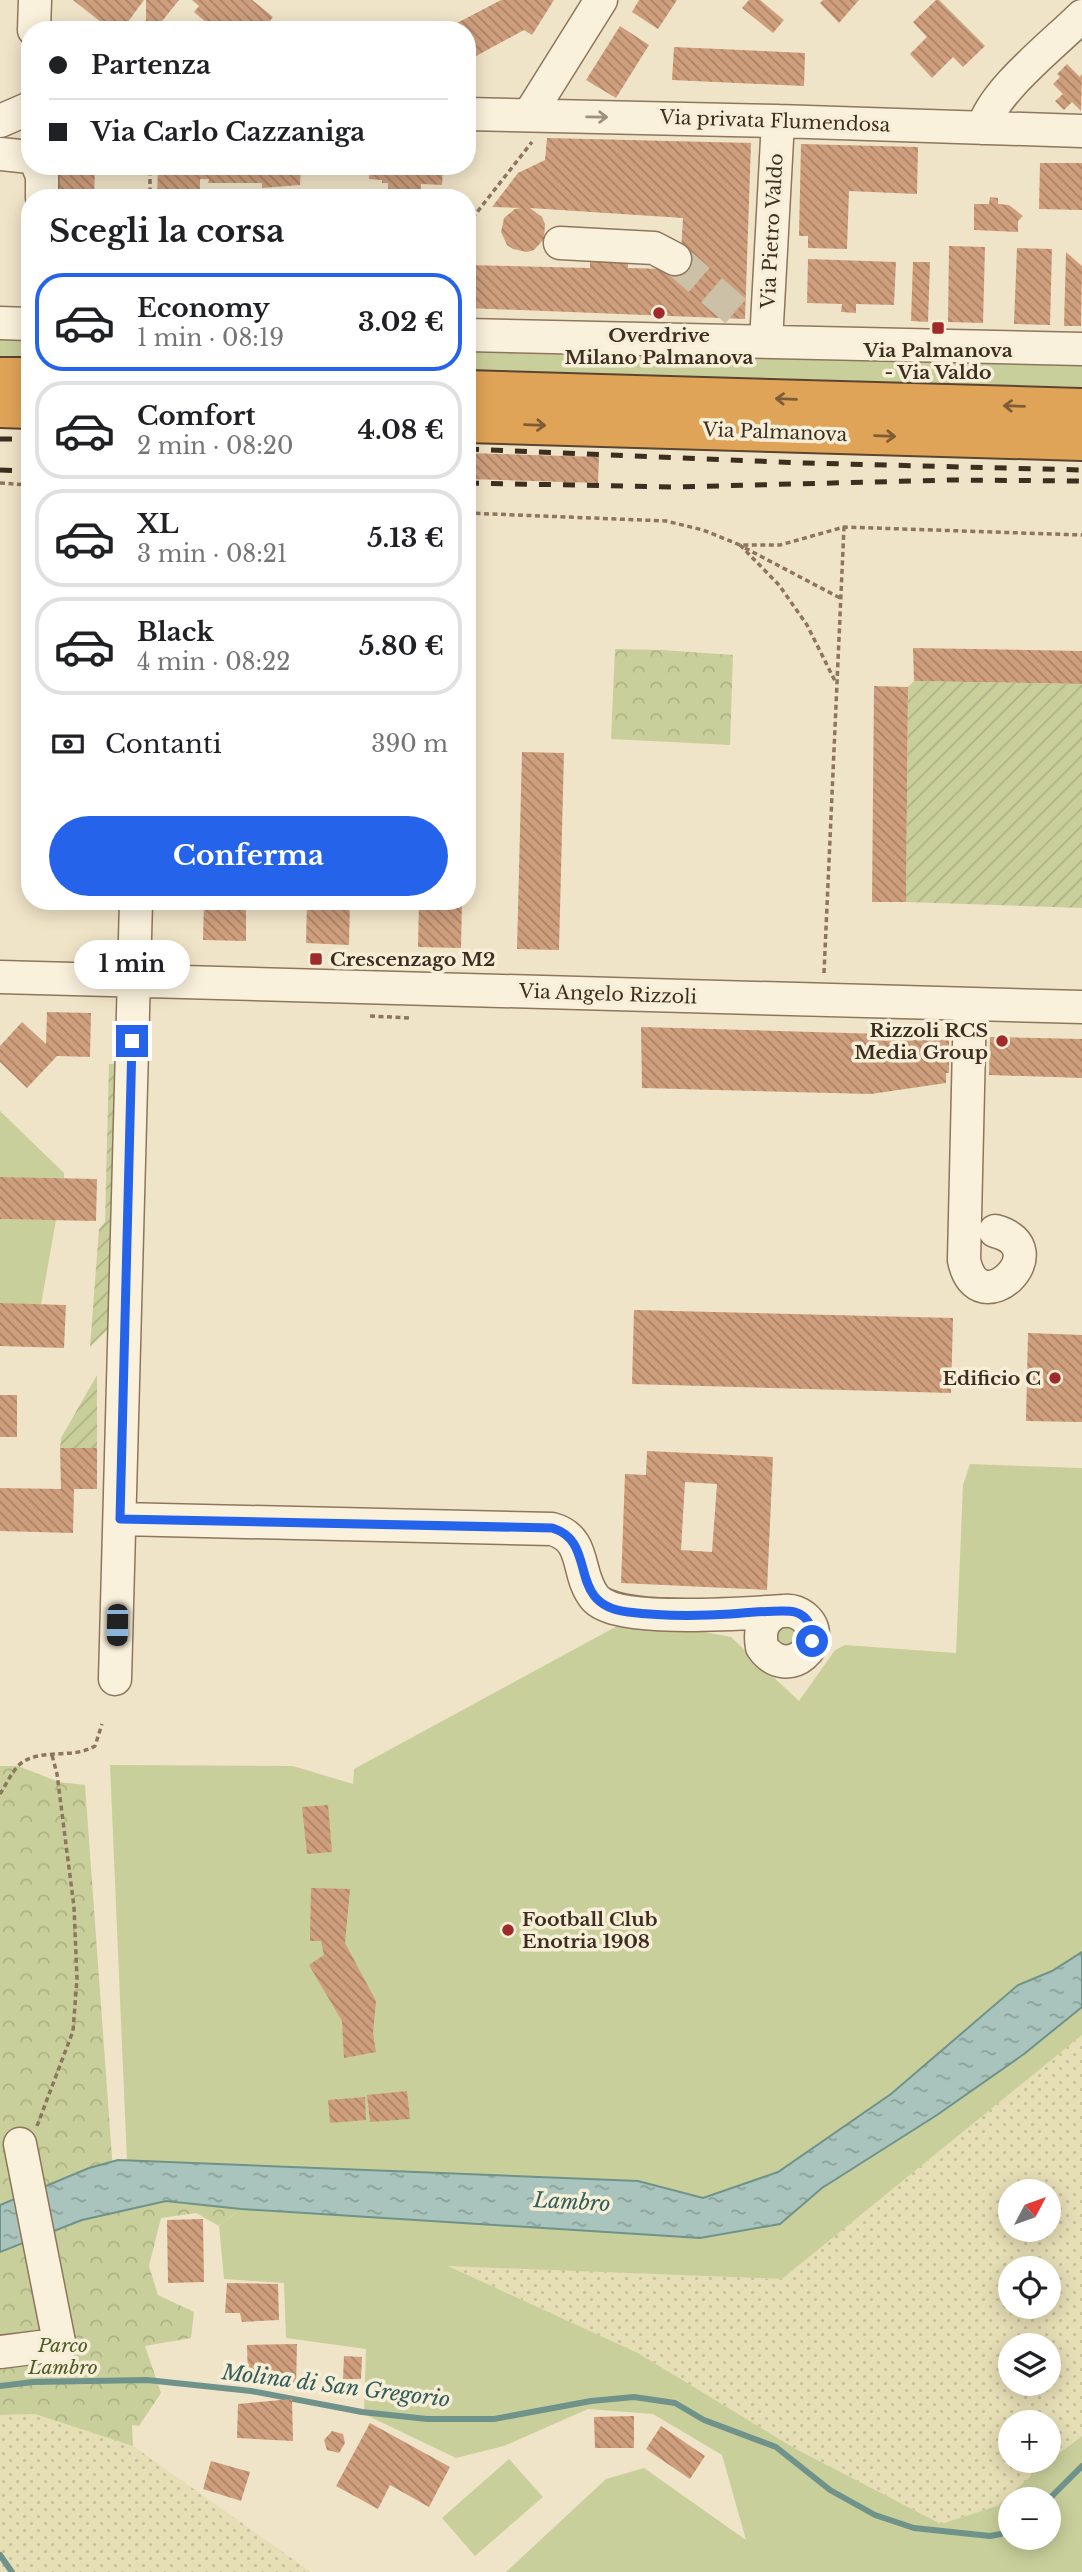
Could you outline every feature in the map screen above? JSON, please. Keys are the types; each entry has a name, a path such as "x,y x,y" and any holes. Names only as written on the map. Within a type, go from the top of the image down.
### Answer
{"highway":[{"path":"0,377 21,377"},
{"name":"Via Palmanova","path":"476,390 1082,408"},
{"path":"0,408 21,409"},
{"name":"Via Palmanova","path":"476,423 1082,442"}],"street":[{"path":"35,21 36,0"},
{"path":"540,115 601,0"},
{"path":"984,128 987,113 1000,96 1082,16"},
{"name":"Via privata Flumendosa","path":"476,114 1082,131"},
{"name":"Via Pietro Valdo","path":"755,331 778,121"},
{"path":"0,154 21,156"},
{"path":"560,243 654,248 675,259"},
{"path":"0,323 21,324"},
{"path":"476,335 755,331 1082,349"},
{"path":"116,1679 136,910"},
{"name":"Via Angelo Rizzoli","path":"0,977 1082,1007"},
{"path":"970,1004 964,1260 971,1277 988,1286 1004,1283 1011,1278 1019,1262 1016,1246 1010,1239 995,1231"},
{"path":"120,1519 552,1528 566,1534 573,1542 590,1590 597,1600 608,1608 628,1612 722,1614 792,1611 807,1620 812,1631 811,1645 802,1656 785,1662 769,1655 761,1641 722,1614"},
{"path":"761,1641 764,1624 777,1612"},
{"path":"0,2352 60,2347 21,2151"}],"path":[{"path":"476,211 540,115"},
{"path":"0,483 21,484"},
{"path":"476,513 666,521 703,530 740,545 842,599"},
{"path":"740,545 780,545 844,527 1082,535"},
{"path":"824,973 844,527"},
{"path":"740,545 779,585 800,615 836,685"},
{"path":"370,1016 410,1018"},
{"path":"0,1794 18,1766 29,1758 92,1749 97,1744 102,1724"},
{"path":"21,2151 34,2132 73,2031 77,1979 74,1907 59,1782 52,1755"}],"shaded area":[{"path":"1082,2035 1082,2436 1061,2452 1061,2410 998,2410 998,2473 1034,2473 1018,2487 998,2487 997,2506 941,2524 794,2448 638,2353 446,2265 782,2279"},
{"path":"35,2414 133,2446 311,2572 0,2572 0,2415"}],"green space":[{"path":"0,335 21,336 21,357 0,356"},
{"path":"476,348 1082,364 1082,387 476,370"},
{"path":"615,649 733,655 730,745 611,739"},
{"path":"914,681 1082,684 1082,908 906,902 908,687"},
{"path":"109,1064 119,1064 114,1323 90,1347 99,1229 105,1222"},
{"path":"0,1111 64,1173 64,1179 0,1177"},
{"path":"0,1219 56,1220 41,1305 0,1303"},
{"path":"97,1375 97,1448 60,1448 61,1438"},
{"name":"Football Club Enotria 1908","path":"970,1464 1082,1468 1082,1952 1052,1971 1017,1985 891,2094 778,2172 703,2199 638,2181 127,2162 110,1765 293,1766 353,1784 354,1769 632,1618 731,1637 799,1701 835,1650 845,1645 956,1653 963,1485"},
{"path":"782,1620 804,1633 781,1653 771,1631"},
{"name":"Parco Lambro","path":"0,1766 18,1766 59,1782 85,1785 116,2212 166,2201 241,2209 219,2226 196,2213 161,2218 149,2266 158,2295 194,2312 191,2338 145,2346 161,2393 139,2426 132,2425 133,2446 35,2414 0,2415"},
{"path":"1082,2007 1082,2035 782,2279 448,2266 638,2353 794,2448 941,2524 998,2505 998,2550 1061,2550 1061,2487 1018,2487 1034,2473 1061,2473 1061,2452 1082,2436 1082,2572 506,2572 606,2479 644,2468 746,2540 722,2455 653,2414 588,2409 504,2446 456,2458 364,2414 366,2349 286,2338 284,2283 224,2279 219,2226 241,2209 700,2238 780,2224 822,2188 1024,2054"},
{"path":"509,2459 543,2497 475,2556 442,2518"}],"water":[{"name":"Lambro","path":"1082,1952 1082,2007 1024,2054 937,2115 822,2188 780,2224 700,2238 241,2209 166,2201 82,2220 0,2252 0,2205 89,2168 118,2160 638,2181 703,2198 778,2172 891,2094 1018,1985 1052,1971"}],"building":[{"path":"73,0 144,0 129,21 100,21"},
{"path":"146,0 179,0 162,21 146,21"},
{"path":"192,0 252,0 273,17 270,21 204,21 194,12 199,6"},
{"path":"501,0 554,0 532,35 524,30 476,56 476,21 461,21"},
{"path":"639,0 677,0 658,29 632,12"},
{"path":"749,0 760,0 784,20 773,33 742,8"},
{"path":"823,0 859,0 839,23 820,3"},
{"path":"936,0 985,46 963,67 953,57 932,78 910,54 927,37 913,22"},
{"path":"620,26 649,45 616,98 586,80"},
{"path":"674,47 805,53 804,86 672,80"},
{"path":"1067,64 1080,77 1082,74 1081,111 1072,102 1064,110 1055,101 1063,94 1053,84 1060,77 1057,74"},
{"path":"547,138 751,143 745,319 476,308 476,265 590,268 590,252 628,253 628,268 668,269 681,253 683,218 530,208 542,217 545,224 544,239 534,250 527,252 507,245 501,232 504,218 515,209 522,208 492,207 518,173 545,160"},
{"path":"801,144 918,147 917,194 849,191 847,249 808,248 808,236 799,236"},
{"path":"1040,163 1082,163 1082,210 1039,209"},
{"path":"57,175 95,175 94,189 56,189"},
{"path":"158,175 301,175 300,185 262,188 262,183 208,183 209,179 200,179 200,189 157,189"},
{"path":"369,175 443,175 442,185 421,184 421,189 388,189 388,183 369,179"},
{"path":"990,197 998,198 998,204 1009,205 1023,216 1018,221 1018,232 974,230 974,204 989,204"},
{"path":"949,246 985,247 983,323 948,322"},
{"path":"1017,248 1052,249 1050,325 1014,324"},
{"path":"1066,252 1082,266 1081,326 1064,326"},
{"path":"808,259 896,262 894,305 856,304 856,313 841,312 842,304 807,303"},
{"path":"913,262 930,262 928,322 911,321"},
{"path":"476,453 599,457 598,483 476,479"},
{"path":"913,648 1082,651 1082,684 914,681"},
{"path":"874,686 908,687 906,902 872,902"},
{"path":"522,752 564,753 559,950 517,949"},
{"path":"204,910 246,910 246,941 203,940"},
{"path":"307,910 350,910 349,945 306,943"},
{"path":"419,910 462,910 461,948 418,947"},
{"path":"47,1012 91,1013 90,1057 57,1056 27,1088 0,1062 0,1046 22,1022 46,1044"},
{"path":"641,1027 949,1036 949,1073 946,1073 946,1083 871,1094 642,1088"},
{"path":"990,1037 1082,1039 1082,1078 989,1075"},
{"path":"0,1177 97,1179 96,1221 0,1219"},
{"path":"0,1303 66,1305 64,1348 0,1346"},
{"path":"634,1310 953,1318 951,1393 632,1384"},
{"name":"Edificio C","path":"1028,1333 1082,1335 1082,1422 1026,1421"},
{"path":"0,1395 17,1395 17,1437 0,1437"},
{"path":"60,1448 97,1448 97,1489 74,1489 73,1533 0,1531 0,1488 61,1489"},
{"path":"647,1451 773,1457 767,1590 621,1583 625,1474 646,1475","holes":["685,1482 717,1484 712,1552 681,1550"]},
{"path":"328,1805 332,1852 307,1854 302,1807"},
{"path":"311,1888 350,1889 345,1943 376,2001 373,2033 376,2052 344,2058 342,2021 309,1965 324,1955 321,1941 310,1941"},
{"path":"407,2091 410,2119 370,2122 367,2095"},
{"path":"365,2097 366,2120 330,2123 328,2100"},
{"path":"203,2219 204,2282 168,2283 167,2220"},
{"path":"227,2283 278,2284 279,2320 242,2322 240,2313 225,2313"},
{"path":"297,2344 296,2387 248,2382 247,2345"},
{"path":"344,2356 362,2357 361,2379 343,2379"},
{"path":"292,2399 293,2441 237,2438 238,2404"},
{"path":"634,2416 634,2448 595,2448 594,2417"},
{"path":"370,2423 450,2467 429,2507 390,2485 378,2509 336,2486"},
{"path":"661,2426 705,2456 690,2479 646,2449"},
{"path":"332,2431 343,2434 345,2443 339,2453 327,2450 324,2440"},
{"path":"211,2461 250,2472 241,2501 203,2489"}],"waterway":[{"name":"Molina di San Gregorio","path":"0,2386 33,2382 147,2380 251,2391 362,2412 427,2419 494,2419 591,2401 634,2397 675,2403 704,2420 776,2447 830,2490 875,2515 914,2528 998,2535"},
{"name":"Molina di San Gregorio","path":"1061,2487 1082,2466"},
{"path":"0,2555 12,2572"}],"tunnel":[{"path":"675,259 745,319"}],"railway":[{"path":"0,439 21,439"},
{"path":"476,449 805,463 1082,470"},
{"path":"0,470 21,471"},
{"path":"476,483 675,487 951,480 1082,481"}],"place":[{"name":"Overdrive Milano Palmanova","path":"659,313"},
{"name":"Via Palmanova - Via Valdo","path":"938,328"},
{"name":"Crescenzago M2","path":"316,959"},
{"name":"Rizzoli RCS Media Group","path":"1002,1041"},
{"name":"Edificio C","path":"1055,1378"},
{"name":"Football Club Enotria 1908","path":"508,1930"}],"route":[{"path":"132,1041 120,1519 552,1528 566,1534 576,1546 590,1590 597,1600 608,1608 628,1612 722,1614 792,1611 803,1616 810,1624 812,1641"}]}
